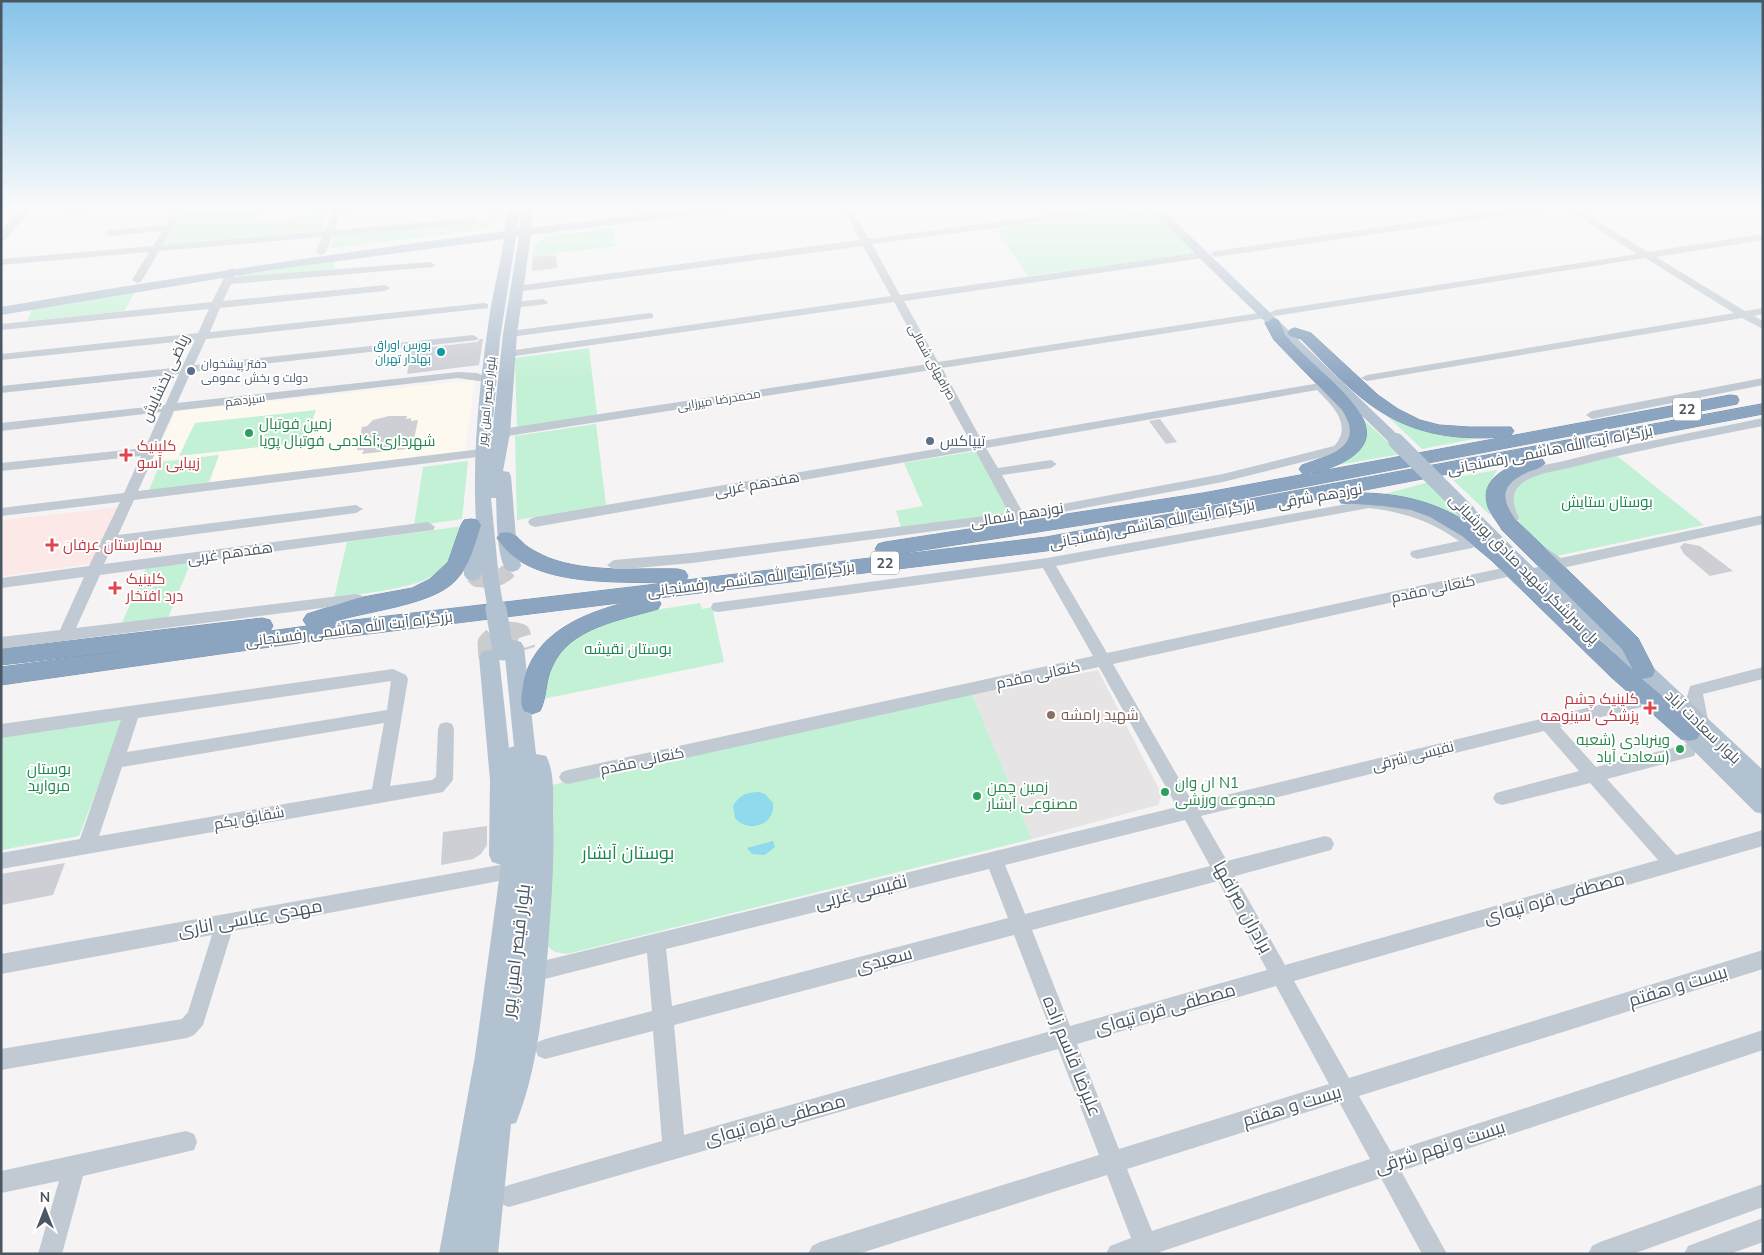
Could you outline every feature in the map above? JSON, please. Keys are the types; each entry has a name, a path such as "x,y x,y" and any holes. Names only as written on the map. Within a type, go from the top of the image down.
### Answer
{"highway":[{"path":"1239,493 1335,460 1351,450 1359,438 1359,426 1354,414 1279,337 1271,317"},
{"path":"1295,333 1306,336 1384,410 1421,426 1448,432 1480,433 1609,431"},
{"name":"بزرگراه آیت الله هاشمی رفسنجانی","path":"1,676 319,632 1046,544 1270,502 1609,431 1763,394"},
{"name":"بزرگراه آیت الله هاشمی رفسنجانی","path":"1,657 678,576 1030,530 1609,431 1763,409"},
{"path":"1609,431 1508,474 1497,484 1495,500 1502,517 1509,526 1630,644 1644,670"},
{"path":"1270,502 1393,500 1425,508 1450,520 1484,542 1639,691 1693,736"},
{"path":"314,620 358,606 421,593 437,584 448,576 458,561 471,525"},
{"path":"507,538 522,554 550,565 596,573 678,576"},
{"path":"532,705 539,669 552,649 580,626 610,613 672,599 725,582"}],"main road":[{"path":"1,305 137,280 226,267"},
{"path":"1,311 286,267"},
{"name":"بلوار قیصر امین پور","path":"494,569 484,534 481,453 488,381 512,267"},
{"path":"1221,267 1271,317 1295,333"},
{"name":"بلوار قیصر امین پور","path":"494,569 495,463 501,441 508,354 516,289 511,272"},
{"name":"پل سرلشکر شهید صادق پورشیانی","path":"1271,317 1400,440"},
{"name":"پل سرلشکر شهید صادق پورشیانی","path":"1295,333 1693,736"},
{"path":"494,569 507,538 501,441"},
{"path":"481,453 471,487 471,525 494,569 508,651 532,705 544,810 544,868 534,972 518,1073 486,1146"},
{"name":"پل سرلشکر شهید صادق پورشیانی","path":"1473,512 1644,670"},
{"path":"486,1146 470,1108 498,873 502,822 499,756 508,651"},
{"name":"بلوار قیصر امین پور","path":"482,1254 486,1146 502,950 515,826 515,767 508,651"},
{"name":"بلوار سعادت آباد","path":"1644,670 1693,736 1763,806"},
{"name":"بلوار سعادت آباد","path":"1693,736 1763,784"},
{"name":"بلوار قیصر امین پور","path":"454,1254 486,1146"}],"street":[{"path":"137,280 145,267"},
{"path":"230,276 317,274 410,267"},
{"path":"516,289 684,267"},
{"name":"صرافهای شمالی","path":"883,267 1022,516"},
{"path":"508,354 1126,267"},
{"name":"محمدرضا میرزایی","path":"501,441 938,366 1271,317 1577,267"},
{"path":"1666,267 1763,326"},
{"path":"309,295 317,274"},
{"name":"ریاضی بخشایش","path":"65,635 230,276"},
{"path":"1,327 385,288"},
{"path":"514,304 543,302"},
{"path":"1,357 484,306"},
{"path":"1368,378 1763,310"},
{"path":"510,334 649,316"},
{"path":"1,390 473,338"},
{"name":"سیزدهم","path":"1,427 458,375 477,376 488,381"},
{"path":"1592,415 1763,381"},
{"name":"هفدهم غربی","path":"535,522 1320,386"},
{"name":"نوزدهم شمالی","path":"614,564 692,558 1022,516 1223,478 1338,448 1347,438 1349,424 1340,406 1320,386"},
{"path":"1763,422 1602,455 1541,470 1516,480 1506,495 1506,505 1512,517 1558,564 1763,519"},
{"name":"صرافهای شمالی","path":"982,444 1001,471 1022,516"},
{"path":"1,467 150,451"},
{"path":"1,512 481,453"},
{"path":"1001,471 1050,464"},
{"name":"نوزدهم شرقی","path":"718,607 1047,563 1369,504 1399,507 1433,517 1472,544 1417,554"},
{"path":"108,541 356,509"},
{"name":"هفدهم غربی","path":"1,582 428,527"},
{"name":"برادران صرافها","path":"1047,563 1189,811 1435,1254"},
{"name":"کنعانی مقدم","path":"568,777 1507,572"},
{"path":"1,643 356,599"},
{"path":"1502,798 1593,775 1693,736 1696,690 1763,673"},
{"path":"1,731 393,675 398,676 400,679 380,795"},
{"name":"نفیسی شرقی","path":"1189,811 1636,702"},
{"path":"86,847 132,712"},
{"path":"114,761 394,715"},
{"path":"1547,724 1673,864"},
{"name":"شقایق یکم","path":"1,860 86,847 380,795 437,787 442,784 446,729"},
{"name":"نفیسی غربی","path":"534,972 1189,811"},
{"name":"مصطفی قره تپه‌ای","path":"509,1196 1763,838"},
{"name":"سعیدی","path":"545,1049 1325,844"},
{"name":"علیرضا قاسم زاده","path":"994,859 1148,1249"},
{"name":"مهدی عباسی اناری","path":"1,964 498,873"},
{"path":"1,1060 187,1028 196,1018 225,923"},
{"path":"656,942 674,1149"},
{"name":"بیست و هفتم","path":"820,1254 1763,959"},
{"name":"بیست و نهم شرقی","path":"1118,1254 1148,1249 1386,1165 1763,1040"},
{"path":"1,1182 186,1142"},
{"path":"50,1254 74,1166"},
{"path":"1600,1254 1762,1198"},
{"path":"1696,1254 1763,1230"}],"shaded area":[{"path":"475,380 465,451 211,482 219,454 153,461 176,411"},
{"name":"بیمارستان عرفان","path":"121,507 95,563 1,576 1,526 4,520"},
{"path":"1098,670 1162,795 1158,805 1032,839 972,694"}],"green space":[{"path":"283,267 334,267 334,269 237,279 240,272"},
{"path":"1021,267 1099,267 1028,276"},
{"path":"135,292 124,311 27,321 32,309"},
{"path":"589,348 597,415 517,427 515,358"},
{"name":"زمین فوتبال شهرداری;آکادمی فوتبال پویا","path":"316,410 305,442 179,456 195,423"},
{"path":"1384,413 1478,438 1422,449"},
{"path":"1361,420 1364,420 1401,454 1338,465 1361,447 1365,432"},
{"path":"596,424 606,505 517,520 515,436"},
{"path":"976,451 1008,509 1003,514 902,530 896,511 923,506 904,463"},
{"path":"219,455 209,482 149,490 161,462"},
{"name":"بوستان ستایش","path":"1617,456 1704,525 1556,556 1534,538 1519,521 1512,504 1513,491 1518,484 1550,472"},
{"path":"468,461 462,519 414,526 423,467"},
{"path":"1497,470 1490,482 1486,497 1491,516 1451,478"},
{"path":"1429,482 1475,530 1381,495"},
{"path":"463,526 447,565 426,580 394,589 334,598 347,542"},
{"path":"191,562 168,618 121,625 146,568"},
{"name":"بوستان نقیشه","path":"700,603 702,609 712,607 724,662 543,699 548,672 558,654 573,640 613,620"},
{"name":"بوستان آبشار","path":"972,694 1032,839 567,954 555,952 547,946 547,786"},
{"name":"بوستان مروارید","path":"125,717 79,836 1,850 1,736"}],"water":[{"path":"759,792 765,794 773,803 773,811 770,817 760,825 747,826 740,823 735,818 733,806 744,795"},
{"path":"773,841 775,847 765,855 752,854 747,848"}],"building":[{"path":"532,267 557,267 557,268 532,271"},
{"name":"بورس اوراق بهادار تهران","path":"483,339 479,365 407,374 412,349 477,342"},
{"path":"389,416 407,416 406,419 411,418 411,421 418,420 413,444 408,444 407,449 362,454 364,450 357,450 362,427 367,426 373,420"},
{"path":"1160,419 1177,442 1166,444 1149,421"},
{"path":"1684,543 1700,546 1733,571 1710,576 1684,554 1680,547"},
{"path":"487,826 487,845 481,854 473,859 441,865 443,832"},
{"path":"65,863 53,895 1,905 1,874"}],"tunnel":[{"path":"473,575 477,579 493,579 505,574 512,566"},
{"path":"489,657 488,643 495,637 507,632 520,634 525,650"}],"place":[{"name":"بورس اوراق بهادار تهران","path":"441,352"},
{"name":"دفتر پیشخوان دولت و بخش عمومی","path":"191,371"},
{"name":"زمین فوتبال شهرداری;آکادمی فوتبال پویا","path":"249,433"},
{"name":"تیپاکس","path":"930,441"},
{"name":"کلینیک زیبایی آسو","path":"126,455"},
{"name":"بیمارستان عرفان","path":"52,545"},
{"name":"کلینیک درد افتخار","path":"115,588"},
{"name":"کلینیک چشم پزشکی سینوهه","path":"1650,708"},
{"name":"شهید رامشه","path":"1051,715"},
{"name":"وینربادی (شعبه سعادت آباد)","path":"1680,749"},
{"name":"ان وان N1 مجموعه ورزشی","path":"1165,792"},
{"name":"زمین چمن مصنوعی آبشار","path":"977,796"}]}
